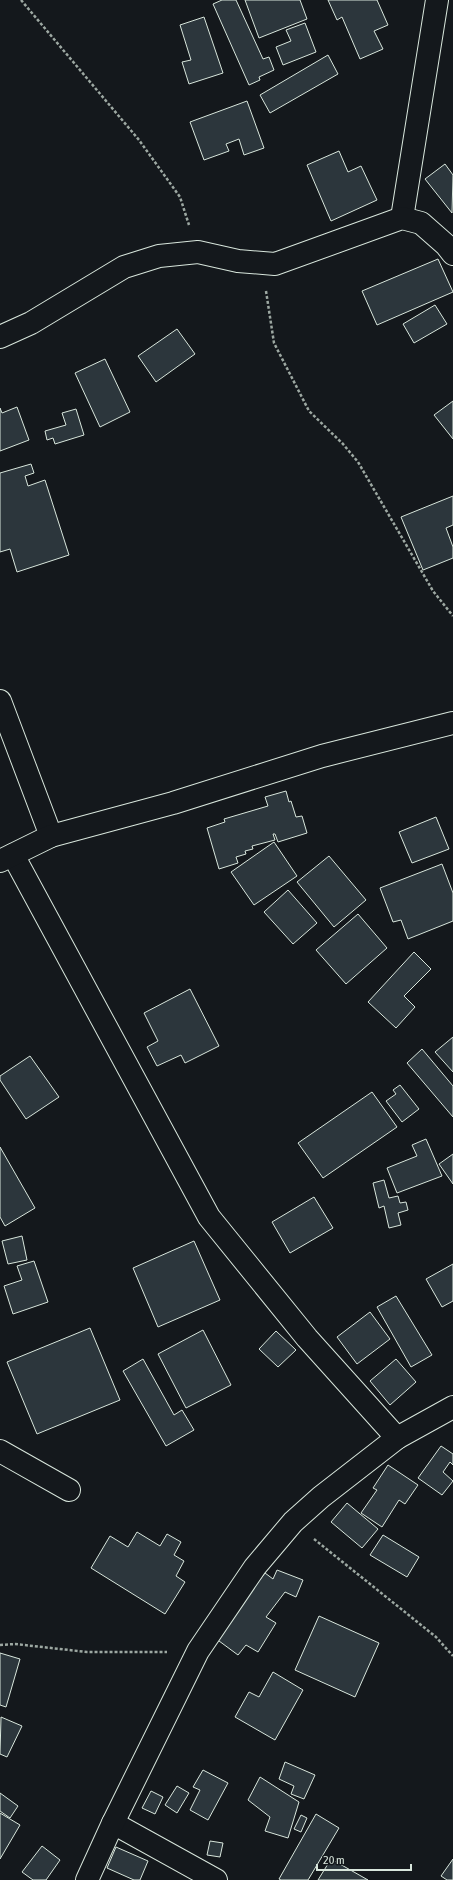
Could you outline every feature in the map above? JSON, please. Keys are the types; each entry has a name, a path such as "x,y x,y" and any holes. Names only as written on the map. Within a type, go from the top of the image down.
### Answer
{"street":[{"path":"402,218 437,0"},
{"path":"0,337 31,323 124,267 159,256 198,252 238,261 275,264 402,218 421,223 446,245 453,254"},
{"path":"0,701 51,836"},
{"path":"397,1438 307,1338 209,1217 6,858 51,836 173,803 322,756 453,723"},
{"path":"88,1880 113,1823 198,1651 255,1567 293,1522 321,1497 397,1438 453,1407"},
{"path":"0,1451 68,1490"},
{"path":"113,1823 216,1880"}],"path":[{"path":"21,0 138,140 180,197 198,252"},
{"path":"266,263 267,299 274,343 309,411 343,444 358,462 433,591 453,616"},
{"path":"293,1522 436,1637 453,1656"},
{"path":"0,1645 15,1644 87,1652 198,1651"}],"building":[{"path":"222,0 236,0 263,59 269,57 274,70 259,77 260,80 249,85 213,4"},
{"path":"245,0 300,0 307,19 259,38"},
{"path":"328,0 377,0 388,25 374,31 383,49 360,59 342,17 337,20"},
{"path":"204,17 223,73 189,84 182,62 191,60 180,25"},
{"path":"305,23 316,52 283,65 276,47 291,41 286,30"},
{"path":"328,55 338,74 270,113 260,95"},
{"path":"247,101 264,148 244,155 239,139 226,144 229,151 204,160 190,122"},
{"path":"339,151 348,172 361,166 377,200 331,221 307,165"},
{"path":"445,164 453,175 452,213 425,179"},
{"path":"438,259 453,292 377,325 362,291"},
{"path":"435,305 447,324 414,343 403,324"},
{"path":"177,329 195,354 156,382 138,356"},
{"path":"105,359 130,412 100,427 75,373"},
{"path":"453,401 453,439 434,415"},
{"path":"17,407 29,440 0,451 0,408 2,413"},
{"path":"76,409 84,435 55,444 53,438 47,440 45,431 66,425 62,413"},
{"path":"31,464 34,473 25,476 28,486 45,480 69,555 17,572 10,549 0,552 0,473"},
{"path":"453,496 453,525 446,528 453,547 453,558 423,570 401,517"},
{"path":"286,791 296,817 302,816 307,833 278,842 275,834 273,834 275,840 252,846 253,849 245,851 246,854 236,857 238,863 219,869 207,828 225,822 224,819 268,806 265,797"},
{"path":"436,817 449,849 412,863 399,832"},
{"path":"274,842 297,876 254,905 231,872"},
{"path":"329,856 366,900 334,927 297,882"},
{"path":"442,864 453,893 453,921 408,939 401,920 393,922 380,888"},
{"path":"288,890 317,923 293,944 264,912"},
{"path":"358,914 387,948 346,984 316,950"},
{"path":"414,952 431,969 404,996 415,1007 396,1028 368,1002"},
{"path":"190,989 219,1046 185,1063 181,1055 157,1066 147,1047 158,1041 144,1013"},
{"path":"453,1037 453,1072 435,1052"},
{"path":"422,1049 453,1086 453,1117 407,1063"},
{"path":"30,1056 59,1097 26,1119 0,1080 0,1076"},
{"path":"400,1085 419,1109 402,1122 386,1101 396,1094 393,1090"},
{"path":"372,1092 397,1127 323,1178 298,1143"},
{"path":"426,1139 442,1176 397,1193 387,1168 417,1156 412,1145"},
{"path":"0,1147 35,1208 5,1226 0,1217"},
{"path":"453,1154 453,1184 439,1164"},
{"path":"384,1180 389,1198 398,1196 400,1203 406,1202 408,1210 398,1213 401,1225 389,1228 384,1206 379,1208 373,1183"},
{"path":"314,1197 333,1228 290,1253 272,1222"},
{"path":"22,1236 27,1260 8,1264 2,1241"},
{"path":"194,1241 220,1300 158,1327 133,1268"},
{"path":"34,1261 48,1302 13,1314 4,1286 22,1280 17,1266"},
{"path":"453,1264 453,1301 442,1307 426,1279"},
{"path":"396,1296 432,1355 411,1367 377,1307"},
{"path":"370,1312 390,1339 357,1364 337,1337"},
{"path":"90,1328 120,1400 37,1434 7,1362"},
{"path":"203,1330 231,1385 186,1408 158,1354"},
{"path":"276,1331 296,1350 278,1367 259,1349"},
{"path":"143,1359 174,1415 182,1410 194,1430 166,1446 123,1371"},
{"path":"396,1359 416,1382 390,1405 370,1381"},
{"path":"441,1446 453,1454 453,1465 450,1462 443,1472 453,1481 442,1495 418,1478"},
{"path":"388,1465 418,1485 405,1504 399,1500 382,1527 361,1513 377,1490 373,1488"},
{"path":"347,1503 378,1529 362,1548 331,1522"},
{"path":"137,1532 160,1546 167,1534 181,1542 174,1555 184,1561 176,1576 185,1582 165,1614 91,1568 110,1536 128,1547"},
{"path":"383,1535 419,1557 407,1577 370,1555"},
{"path":"277,1570 303,1580 296,1597 285,1592 266,1617 276,1623 258,1652 246,1645 238,1655 215,1638 265,1573 273,1579"},
{"path":"319,1616 379,1643 355,1697 295,1670"},
{"path":"0,1653 20,1659 6,1707 0,1705"},
{"path":"273,1672 303,1690 275,1740 235,1717 249,1692 259,1697"},
{"path":"1,1717 22,1726 7,1757 0,1754"},
{"path":"285,1762 315,1775 304,1799 291,1794 294,1786 279,1779"},
{"path":"203,1770 228,1783 208,1820 190,1810 200,1790 193,1787"},
{"path":"260,1777 299,1802 288,1838 265,1831 270,1817 248,1800"},
{"path":"177,1786 189,1793 177,1813 165,1805"},
{"path":"151,1791 163,1797 155,1814 142,1808"},
{"path":"0,1793 18,1806 10,1818 0,1811"},
{"path":"0,1813 20,1825 0,1859"},
{"path":"316,1814 339,1828 308,1880 279,1879"},
{"path":"301,1815 307,1818 301,1832 294,1829"},
{"path":"210,1841 223,1843 220,1857 207,1855"},
{"path":"42,1846 60,1860 46,1880 33,1880 22,1872"},
{"path":"116,1847 148,1861 140,1880 134,1880 107,1868"},
{"path":"331,1859 368,1880 318,1880"},
{"path":"453,1859 453,1880 447,1880 441,1876"}]}
